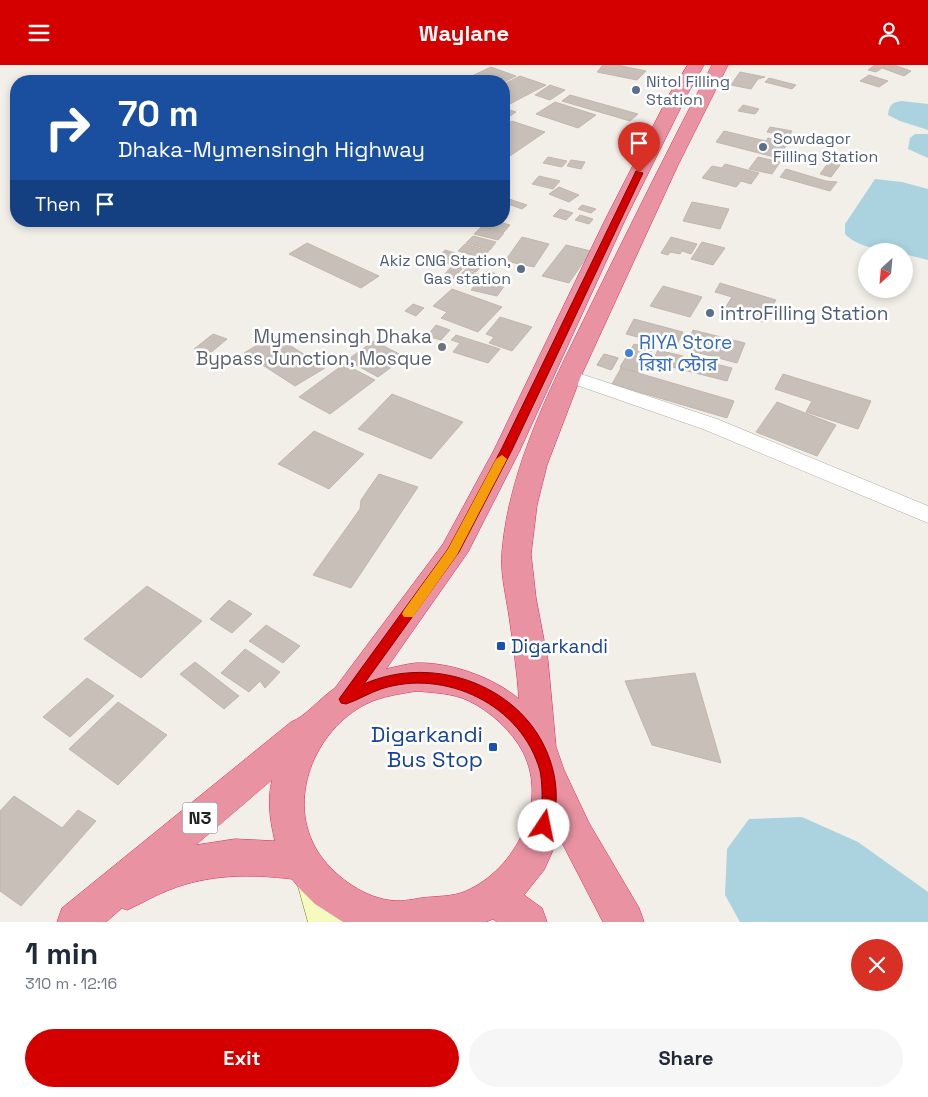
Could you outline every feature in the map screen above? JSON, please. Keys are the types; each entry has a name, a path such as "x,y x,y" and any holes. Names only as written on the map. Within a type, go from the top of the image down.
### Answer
{"highway":[{"name":"N3","path":"473,910 397,920 366,913 338,899 308,870 289,832 285,800 290,769 303,740 335,707 453,552 507,450 615,220 696,65"},
{"path":"473,910 518,876 539,844 549,808 532,661 521,598 516,554 523,505 534,465 569,376 669,165 720,65"},
{"name":"N3","path":"76,921 335,707 380,683 418,677 455,681 489,695 518,717 543,760"},
{"path":"543,760 582,848 605,891 625,922"},
{"name":"N3","path":"76,921 133,887 191,865 225,858 265,857 308,870"},
{"path":"473,910 528,922"}],"main road":[{"path":"308,870 328,922"}],"street":[{"path":"569,376 710,423 928,515"}],"water":[{"path":"902,101 928,104 928,130 888,115 892,105"},
{"path":"915,134 928,134 928,158 908,149 910,138"},
{"path":"875,179 902,182 928,189 928,260 913,256 913,243 857,243 845,234 845,224"},
{"path":"802,817 858,842 928,892 928,922 740,922 725,895 727,849 749,819"}],"building":[{"path":"603,65 617,65 646,71 637,80 597,72"},
{"path":"875,65 894,65 911,71 904,76 882,68 876,72 868,70"},
{"path":"491,67 516,76 510,79 510,75 474,75"},
{"path":"740,72 765,77 758,79 751,89 731,85"},
{"path":"869,75 888,81 879,87 860,81"},
{"path":"520,76 546,85 510,104 510,81"},
{"path":"769,78 796,85 792,89 765,82"},
{"path":"550,85 565,90 550,100 535,95"},
{"path":"570,95 638,114 630,121 562,101"},
{"path":"555,102 596,115 578,128 536,114"},
{"path":"743,105 759,109 755,114 738,111"},
{"path":"510,110 516,112 510,116"},
{"path":"512,121 545,132 510,156 510,122"},
{"path":"770,127 792,131 789,136 767,132"},
{"name":"Sowdagor Filling Station","path":"724,131 766,141 768,138 788,143 778,158 716,142"},
{"path":"548,157 567,161 562,167 543,163"},
{"path":"758,157 780,162 772,174 749,169"},
{"path":"571,160 585,162 581,169 567,166"},
{"path":"829,162 840,165 831,177 820,174"},
{"path":"725,164 759,173 751,184 741,181 736,187 702,178 712,166 722,168"},
{"path":"786,169 826,181 837,182 830,191 780,177"},
{"path":"539,176 560,181 553,189 532,184"},
{"path":"559,187 579,195 569,202 549,194"},
{"path":"510,199 527,205 522,209 510,205"},
{"path":"692,202 729,209 720,229 683,221"},
{"path":"582,205 596,209 591,213 578,209"},
{"path":"560,209 573,213 566,220 553,216"},
{"path":"580,215 593,219 589,224 575,220"},
{"path":"481,227 504,233 498,240 474,234"},
{"path":"484,227 508,227 504,232"},
{"path":"473,236 496,242 490,250 466,243"},
{"path":"522,237 549,244 534,267 505,261"},
{"path":"671,237 697,244 691,254 682,251 680,254 670,252 668,255 661,253"},
{"path":"702,242 725,248 713,265 691,259"},
{"path":"307,243 379,276 361,288 289,254"},
{"path":"465,244 489,251 482,258 458,251"},
{"path":"566,245 591,251 569,283 542,276"},
{"path":"445,250 485,262 476,272 436,260"},
{"path":"452,266 462,269 453,279 443,276"},
{"path":"465,270 477,274 466,285 454,282"},
{"path":"487,271 510,278 497,296 471,290"},
{"path":"720,283 776,300 763,322 724,310 732,297 715,292"},
{"path":"663,286 702,297 690,317 650,306"},
{"path":"452,289 502,307 478,332 441,318 447,312 433,306"},
{"path":"413,304 424,308 416,316 405,311"},
{"path":"500,317 532,327 512,351 489,343 494,337 486,334"},
{"path":"634,319 683,332 676,347 626,334"},
{"path":"436,325 450,330 441,340 427,336"},
{"path":"693,330 745,343 737,363 684,349"},
{"path":"213,334 227,339 208,355 194,349"},
{"path":"274,335 325,368 295,386 244,353"},
{"path":"456,335 500,349 488,363 453,352 460,343 451,340"},
{"path":"374,341 405,357 378,377 347,360"},
{"path":"634,344 653,349 640,373 620,367"},
{"path":"658,350 732,368 727,381 652,362"},
{"path":"604,354 618,358 612,369 597,365"},
{"path":"604,354 618,358 611,370 597,365"},
{"path":"344,364 375,380 330,414 299,397"},
{"path":"621,368 734,401 727,418 612,384"},
{"path":"783,374 871,401 858,429 806,412 812,401 775,389"},
{"path":"392,394 463,422 431,459 358,429"},
{"path":"777,402 836,425 817,456 756,432"},
{"path":"314,431 364,454 329,489 278,464"},
{"path":"379,474 418,487 351,588 313,575 360,509 361,500"},
{"path":"147,586 202,621 141,678 84,639"},
{"path":"229,600 252,614 232,633 210,619"},
{"path":"266,625 300,646 283,663 249,641"},
{"path":"245,649 280,672 265,688 260,681 249,692 221,673"},
{"path":"195,662 239,696 224,709 180,674"},
{"path":"695,673 721,763 652,745 625,681"},
{"path":"87,678 114,696 70,737 43,717"},
{"path":"118,702 167,735 118,785 69,749"},
{"path":"14,796 62,828 78,810 96,821 21,906 0,891 0,811"}],"slow traffic":[{"path":"409,614 453,552 502,459"}],"place":[{"name":"Nitol Filling Station","path":"636,90"},
{"name":"Sowdagor Filling Station","path":"763,147"},
{"name":"Akiz CNG Station, Gas station","path":"521,269"},
{"name":"introFilling Station","path":"710,313"},
{"name":"Mymensingh Dhaka Bypass Junction, Mosque","path":"442,347"},
{"name":"RIYA Store রিয়া স্টোর","path":"629,353"},
{"name":"Digarkandi","path":"501,646"},
{"name":"Digarkandi Bus Stop","path":"493,747"}],"route":[{"path":"544,826 549,808 547,773 539,747 518,717 489,695 455,681 418,677 380,683 346,699 453,552 507,450 639,173"}]}
